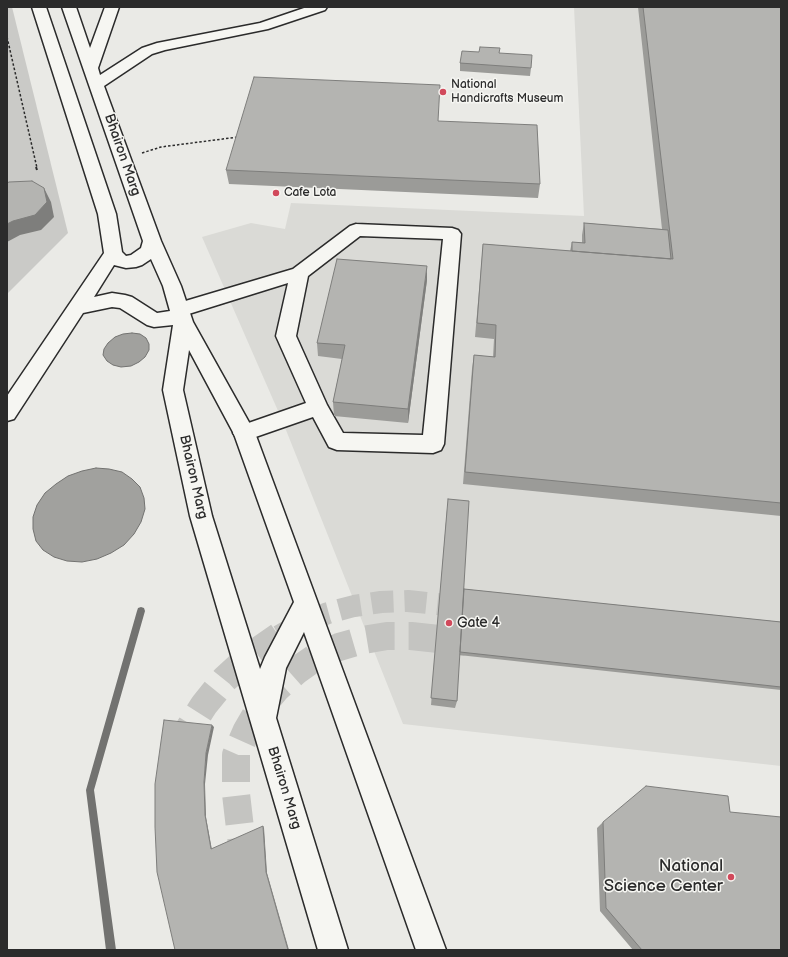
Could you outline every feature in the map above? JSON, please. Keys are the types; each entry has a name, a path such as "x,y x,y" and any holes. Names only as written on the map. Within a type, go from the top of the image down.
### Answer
{"main road":[{"path":"39,7 107,214 113,253 119,260 126,262 136,261 149,251 152,241"},
{"name":"Bhairon Marg","path":"69,7 152,241 172,286 182,316 173,390 201,516 333,950"},
{"path":"94,77 112,7"},
{"path":"94,77 147,51 162,46 263,26 320,7"},
{"path":"77,308 102,300 112,300 125,302 154,320 182,316 299,273 356,230 452,234 433,444 337,441 318,407 286,336 299,273"},
{"path":"7,413 113,253"},
{"path":"182,316 244,433 431,950"},
{"path":"244,433 318,407"},
{"path":"262,718 274,666 306,603"}],"path":[{"path":"7,38 37,170"},
{"path":"123,158 161,148 243,136"}],"shaded area":[{"path":"7,7 12,7 68,233 7,294"},
{"path":"574,7 781,7 781,766 403,724 282,420 202,237 251,223 285,229 291,203 584,216"},
{"path":"132,333 140,334 146,338 149,344 149,350 145,357 131,366 121,367 113,365 107,361 103,355 104,349 108,343 115,337"},
{"path":"96,468 122,472 140,487 144,498 145,509 141,522 134,534 124,545 97,559 82,562 67,561 54,557 43,550 36,541 33,529 33,517 37,505 45,493 68,476"}],"building":[{"path":"643,7 781,7 781,503 465,472 474,355 495,357 496,325 477,323 483,244 673,259"},
{"path":"480,47 500,48 499,53 532,55 531,68 460,63 462,51 479,52"},
{"path":"254,77 440,85 438,121 537,125 540,184 226,170"},
{"path":"32,181 44,188 47,202 35,215 7,224 7,183"},
{"path":"584,223 668,230 671,259 572,251 572,242 585,243"},
{"path":"337,259 427,266 408,409 333,402 345,345 317,343"},
{"name":"Gate 4","path":"448,499 469,501 457,701 431,698"},
{"path":"464,589 781,622 781,687 460,652"},
{"path":"164,720 212,725 206,753 204,782 205,815 211,849 263,826 266,872 288,950 175,950 157,872 155,784"},
{"path":"646,786 728,796 730,812 781,817 781,950 642,950 606,908 603,822"}],"waterway":[{"path":"111,950 90,790 141,611"}],"tunnel":[{"path":"279,636 302,623 328,613 354,606 381,602 408,601 467,607"},
{"path":"184,751 185,735 204,705 225,679 249,657 281,635"},
{"path":"247,865 242,845 236,794 236,755 247,730 260,708 277,688 296,671 316,657 339,647 363,640 387,636 411,636 466,642"}],"place":[{"name":"National Handicrafts Museum","path":"443,92"},
{"name":"Cafe Lota","path":"276,193"},
{"name":"Gate 4","path":"449,623"},
{"name":"National Science Center","path":"731,877"}]}
